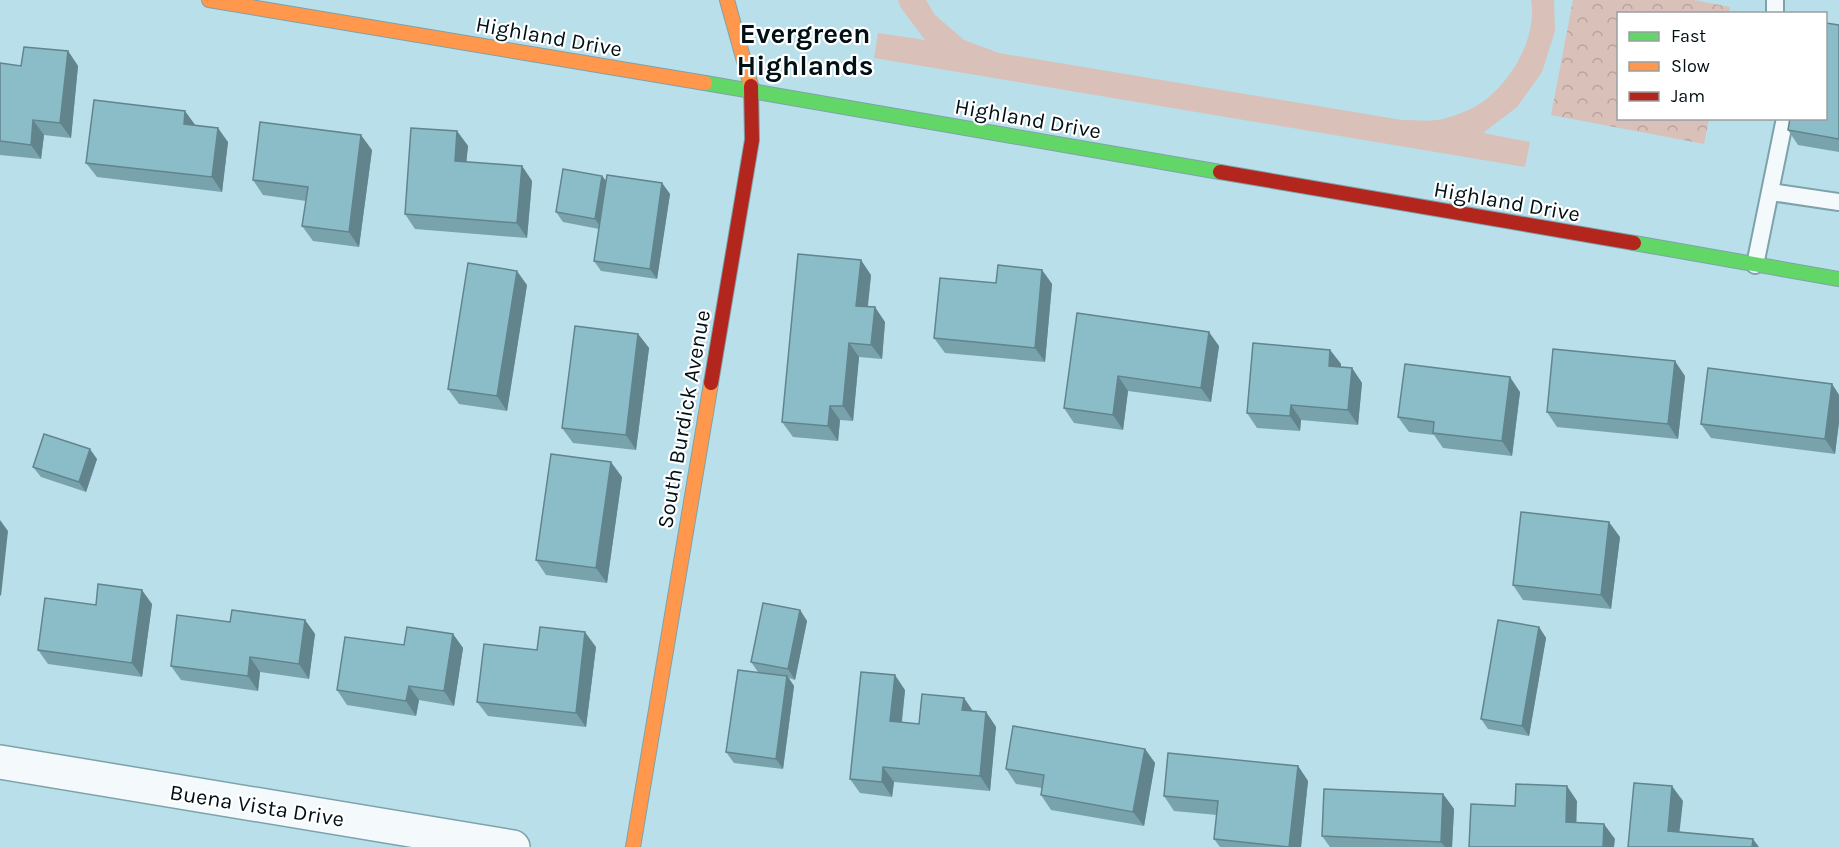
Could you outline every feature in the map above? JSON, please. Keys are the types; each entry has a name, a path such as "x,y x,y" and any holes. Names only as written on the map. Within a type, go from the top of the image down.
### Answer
{"street":[{"name":"Highland Drive","path":"209,0 752,91 1839,279"},
{"name":"South Burdick Avenue","path":"633,847 752,140 752,91 727,0"},
{"name":"Buena Vista Drive","path":"0,762 413,839 513,847"}],"lane":[{"path":"1755,265 1785,120"},
{"path":"1771,192 1839,202"}],"green space":[{"path":"898,0 926,0 935,15 964,40 999,53 1402,120 1443,119 1470,109 1489,97 1519,60 1530,30 1531,0 1554,0 1555,31 1542,72 1517,107 1483,133 1530,142 1525,167 874,58 878,33 925,40 901,8"},
{"path":"1573,0 1694,0 1730,7 1729,12 1617,12 1617,120 1709,120 1704,144 1551,115"}],"building":[{"path":"1827,23 1839,25 1839,139 1788,130 1790,120 1827,120"},
{"path":"24,47 68,51 60,123 33,120 31,145 0,141 0,63 21,66"},
{"path":"94,100 185,111 184,124 218,128 212,177 86,163"},
{"path":"260,122 361,135 349,232 302,226 308,187 253,180"},
{"path":"411,128 457,131 455,161 522,166 517,223 405,214"},
{"path":"563,169 602,176 595,219 556,212"},
{"path":"607,175 662,183 650,269 594,261"},
{"path":"798,254 861,260 856,306 875,307 871,345 849,343 843,406 830,406 828,426 782,422"},
{"path":"468,263 517,271 497,396 448,389"},
{"path":"998,265 1042,270 1035,348 934,338 940,278 996,283"},
{"path":"1077,313 1209,332 1201,388 1118,376 1113,415 1064,408"},
{"path":"575,326 638,334 626,435 562,428"},
{"path":"1253,343 1330,350 1329,366 1352,368 1348,410 1291,405 1290,416 1247,413"},
{"path":"1553,349 1675,361 1668,424 1547,412"},
{"path":"1405,364 1510,377 1502,441 1433,433 1434,422 1398,417"},
{"path":"1708,368 1832,384 1825,439 1701,424"},
{"path":"44,434 90,449 79,482 33,467"},
{"path":"551,454 611,462 596,568 536,560"},
{"path":"1521,512 1609,522 1601,595 1513,585"},
{"path":"98,584 142,590 132,663 38,650 45,598 96,605"},
{"path":"763,603 800,610 788,669 751,662"},
{"path":"232,610 305,620 299,664 250,657 248,676 171,666 177,615 230,622"},
{"path":"1498,620 1539,627 1522,726 1481,719"},
{"path":"407,627 453,634 444,691 409,686 406,701 337,690 345,637 404,645"},
{"path":"540,627 585,632 576,713 477,702 484,644 537,650"},
{"path":"738,670 787,676 776,759 726,752"},
{"path":"861,672 895,675 890,721 919,724 922,694 964,698 962,710 986,712 980,776 883,767 882,782 850,779"},
{"path":"1013,726 1145,749 1133,812 1041,795 1044,775 1006,769"},
{"path":"1168,753 1298,766 1289,847 1214,839 1218,801 1164,796"},
{"path":"1634,783 1672,786 1668,831 1753,839 1752,847 1628,847"},
{"path":"1516,784 1567,786 1566,822 1604,824 1603,847 1469,847 1471,804 1515,806"},
{"path":"1324,789 1443,794 1441,842 1322,836"}],"traffic: fast":[{"path":"705,83 1220,172"},
{"path":"1634,243 1839,279"}],"traffic: slow":[{"path":"209,0 705,83"},
{"path":"727,0 751,86"},
{"path":"633,847 711,383"}],"traffic: jam":[{"path":"711,383 752,140 751,86"},
{"path":"1220,172 1634,243"}],"district":[{"name":"Evergreen Highlands","path":"805,49"}]}
